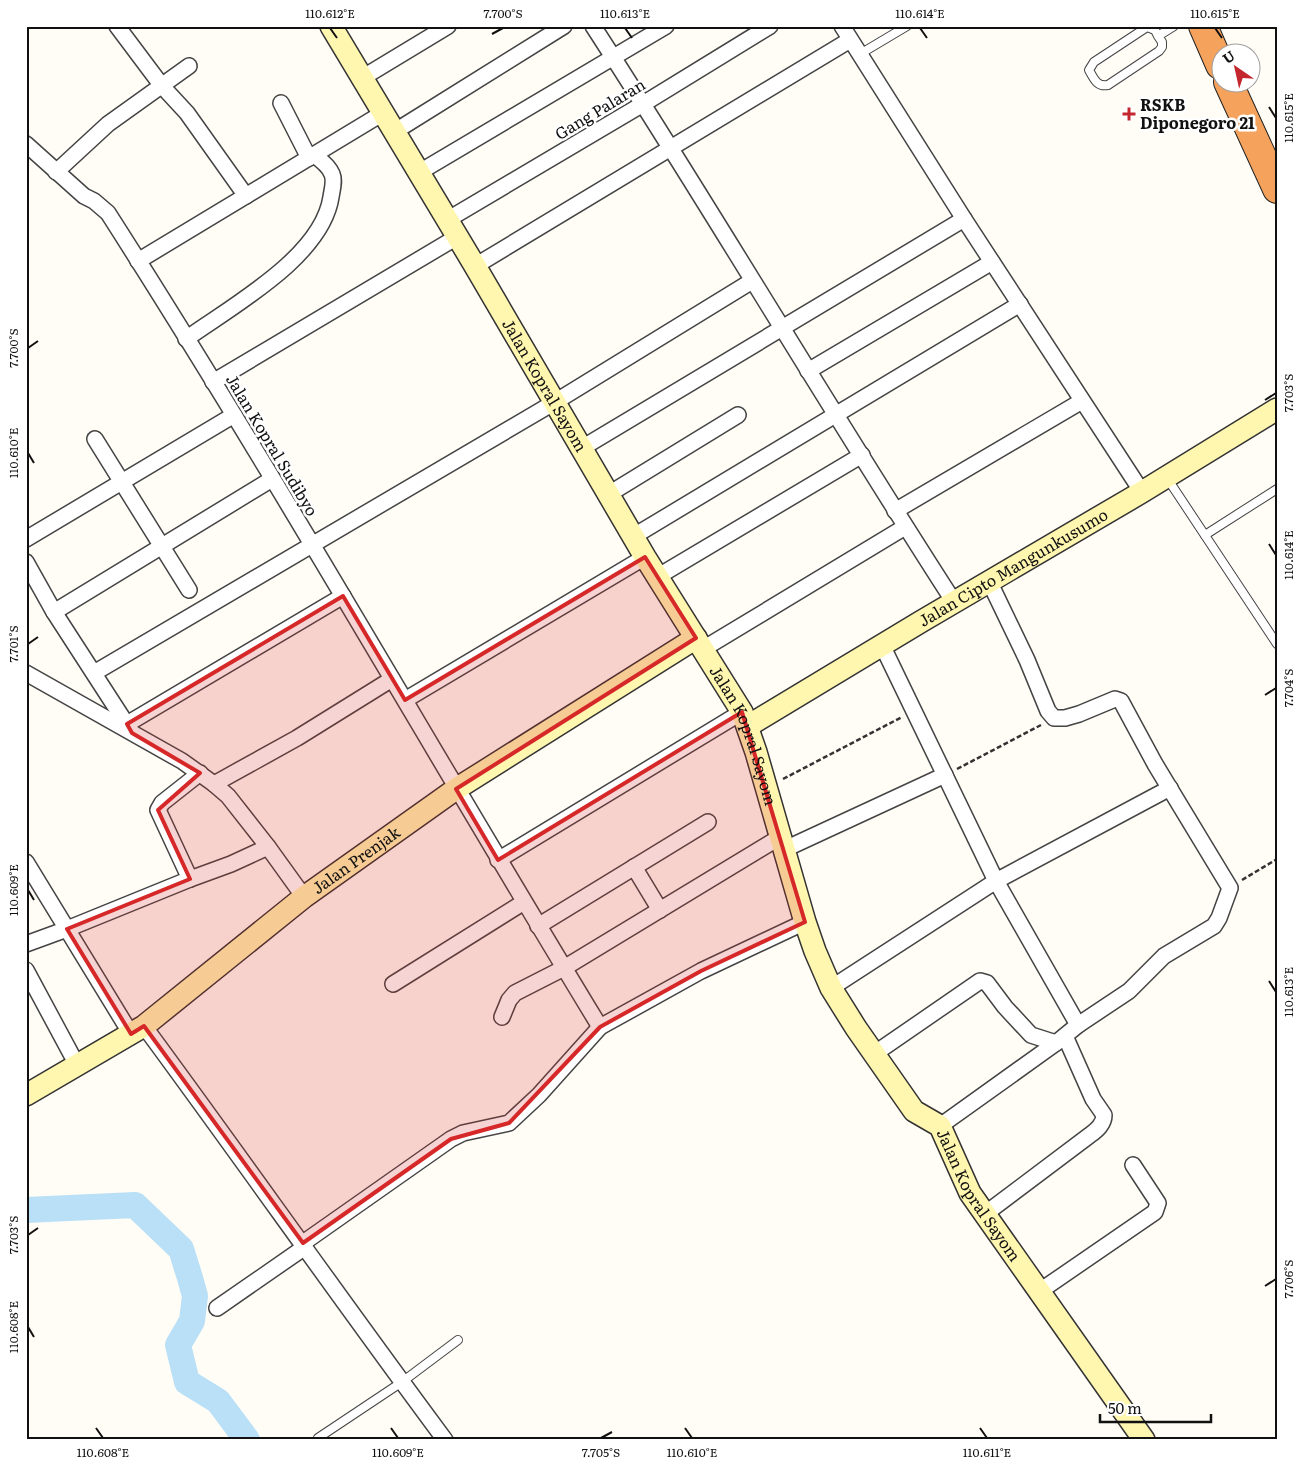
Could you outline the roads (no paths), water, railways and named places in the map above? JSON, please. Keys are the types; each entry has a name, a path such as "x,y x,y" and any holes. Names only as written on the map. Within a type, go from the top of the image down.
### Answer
{"highway":[{"path":"1203,26 1210,42"},
{"path":"1233,92 1277,189"}],"street":[{"path":"117,26 162,86 187,113 246,196"},
{"path":"362,78 448,26"},
{"path":"394,132 564,26"},
{"path":"593,26 672,148 781,328 954,602"},
{"path":"418,174 666,26"},
{"name":"Gang Palaran","path":"213,382 643,104 770,26"},
{"path":"842,26 964,219 1142,492"},
{"name":"Jalan Kopral Sayom","path":"334,27 418,174 475,266 645,557 745,719 805,922 831,988 914,1111 940,1126 970,1194 1144,1440"},
{"path":"475,266 850,40"},
{"path":"56,172 108,124 189,66"},
{"path":"186,338 263,285 295,258 317,233 331,201 333,176 329,168 312,156 282,103"},
{"path":"138,261 383,113"},
{"name":"Jalan Kopral Sudibyo","path":"26,144 84,196 94,201 108,213 234,415 498,860 600,1027"},
{"path":"582,448 964,219"},
{"path":"808,371 992,262"},
{"path":"94,674 555,402 752,281"},
{"path":"634,536 1020,304"},
{"path":"895,511 1082,401"},
{"name":"Jalan Cipto Mangunkusumo","path":"745,719 882,645 990,583 1277,409"},
{"path":"26,539 234,415"},
{"path":"609,494 738,415"},
{"path":"95,439 188,590"},
{"path":"657,577 862,455"},
{"path":"54,612 272,479"},
{"path":"699,644 905,527"},
{"path":"404,700 645,557"},
{"path":"26,562 54,612 129,729"},
{"path":"940,1126 1061,1040 1078,1024 1129,991 1164,956 1214,926 1219,918 1230,888 1119,699 1111,700 1072,716 1054,718 1048,711 1027,660 990,583"},
{"path":"129,729 343,596"},
{"name":"Jalan Prenjak","path":"26,1095 137,1030 258,932 456,789 699,644"},
{"path":"882,645 996,881 1078,1024"},
{"path":"26,673 129,729 200,773 214,784 228,796 268,847 304,898"},
{"path":"214,784 297,738 392,679"},
{"path":"498,860 745,719"},
{"path":"190,879 158,810 162,803 200,773"},
{"path":"502,1016 509,1000 515,993 564,968 660,910 782,843 945,775"},
{"path":"831,988 996,881 1170,788"},
{"path":"538,926 708,822"},
{"path":"26,944 231,864 268,847"},
{"path":"26,862 67,929 137,1030 304,1245 344,1304 445,1440"},
{"path":"634,867 660,910"},
{"path":"394,984 524,902"},
{"path":"217,1308 451,1139 463,1133 508,1122 539,1096 600,1027 701,971 805,922"},
{"path":"26,970 77,1065"},
{"path":"874,1054 980,982 987,983 1005,1007 1031,1035 1061,1040"},
{"path":"984,1214 1090,1135 1103,1121 1104,1114 1093,1099 1061,1040"},
{"path":"1040,1291 1155,1212 1158,1203 1133,1165"}],"lane":[{"path":"860,54 907,26"},
{"path":"1158,36 1174,26"},
{"path":"1147,27 1155,30 1158,36 1162,42 1162,47 1159,51 1108,85 1102,86 1098,84 1089,70 1094,62 1147,27"},
{"path":"1166,477 1277,644"},
{"path":"1205,535 1277,489"},
{"path":"318,1438 402,1382 458,1340"}],"waterway":[{"path":"26,1210 135,1205 181,1249 195,1296 192,1321 178,1345 187,1382 218,1401 247,1440"}],"place":[{"name":"RSKB Diponegoro 21","path":"1129,114"}]}
